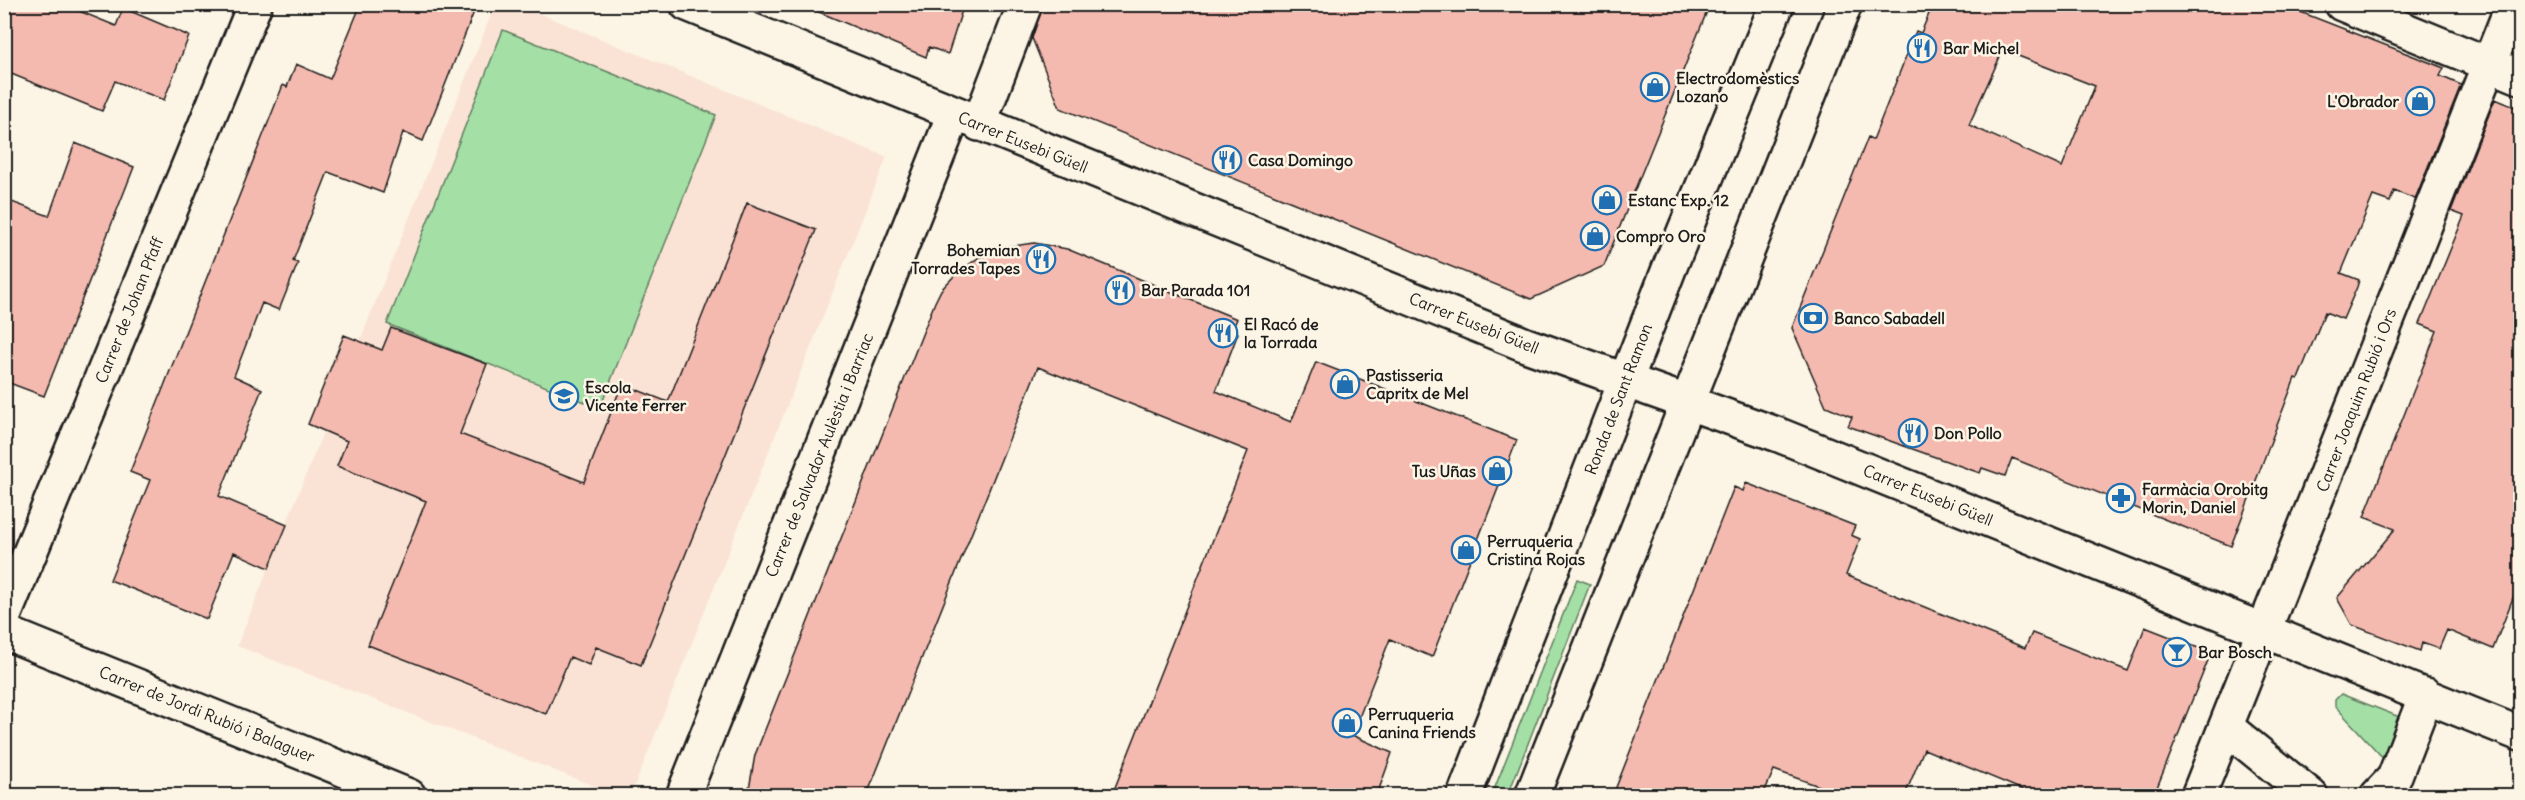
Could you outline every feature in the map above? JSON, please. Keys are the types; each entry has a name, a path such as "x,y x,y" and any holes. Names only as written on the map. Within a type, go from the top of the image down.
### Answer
{"street":[{"name":"Carrer de Johan Pfaff","path":"4,616 255,4"},
{"name":"Carrer Eusebi Güell","path":"687,4 1526,345 1779,435 2426,695"},
{"name":"Carrer de Salvador Aulèstia i Barriac","path":"683,795 967,119 1025,4"},
{"name":"Ronda de Sant Ramon","path":"1464,795 1626,380 1777,4"},
{"path":"1532,795 1845,4"},
{"path":"2342,4 2520,77"},
{"name":"Carrer Joaquim Rubió i Ors","path":"2198,795 2513,4"},
{"name":"Carrer de Jordi Rubió i Balaguer","path":"4,632 409,795"},
{"path":"2378,795 2394,778 2426,695 2520,734"},
{"path":"2226,727 2311,795"}],"shaded area":[{"name":"Escola Vicente Ferrer","path":"495,5 519,5 887,157 631,795 617,795 237,646"}],"green space":[{"path":"503,30 716,115 600,408 387,324"},
{"path":"1577,579 1590,584 1508,795 1492,795"},
{"path":"2341,694 2402,718 2385,760 2335,706 2335,700"}],"building":[{"path":"4,4 62,4 116,26 123,8 189,36 164,100 115,81 102,111 4,71"},
{"path":"361,4 477,4 423,141 403,132 383,193 328,172 293,261 298,263 279,310 262,303 234,376 262,389 219,496 287,525 269,568 234,552 207,619 110,580 150,480 130,472 283,85 287,87 296,64 330,79"},
{"path":"800,4 964,4 948,54 929,47 926,57"},
{"path":"1043,4 1710,4 1604,266 1531,299 1060,108 1032,38"},
{"path":"1933,4 2280,4 2444,68 2440,76 2461,85 2415,199 2394,191 2390,202 2373,196 2341,273 2359,280 2357,287 2343,319 2325,312 2298,379 2295,378 2231,546 2012,458 2005,476 1982,468 1980,473 1848,426 1852,417 1826,406 1792,328 1868,137 1873,140 1916,31 1921,33","holes":["2003,50 2095,86 2062,167 1969,125"]},
{"path":"2495,99 2520,109 2520,580 2493,649 2447,630 2439,649 2422,643 2420,651 2352,625 2337,598 2395,529 2364,517 2437,331 2420,324 2464,216 2451,211"},
{"path":"75,143 134,167 44,396 4,381 4,199 49,216"},
{"path":"747,203 816,230 641,665 596,647 589,665 570,657 546,714 368,645 426,501 337,466 347,441 308,424 344,335 382,350 391,328 487,364 460,434 584,482 622,384 668,402"},
{"path":"1034,243 1067,249 1237,319 1232,330 1238,333 1216,391 1291,422 1316,362 1517,440 1432,657 1390,639 1352,735 1392,753 1377,795 1112,795 1248,451 1038,367 867,795 748,795 755,755 941,290 955,275 978,258 1005,247"},
{"path":"1746,483 1855,526 1851,535 1860,539 1846,575 2025,648 2032,633 2128,671 2145,627 2211,653 2154,795 2035,795 1924,749 1905,795 1844,795 1774,770 1763,795 1613,795 1734,487 1743,491"}],"place":[{"name":"Bar Michel","path":"1922,48"},
{"name":"Electrodomèstics Lozano","path":"1655,87"},
{"name":"L'Obrador","path":"2420,101"},
{"name":"Casa Domingo","path":"1227,160"},
{"name":"Estanc Exp. 12","path":"1607,200"},
{"name":"Compro Oro","path":"1595,236"},
{"name":"Bohemian Torrades Tapes","path":"1041,259"},
{"name":"Bar Parada 101","path":"1120,290"},
{"name":"Banco Sabadell","path":"1813,318"},
{"name":"El Racó de la Torrada","path":"1223,333"},
{"name":"Pastisseria Capritx de Mel","path":"1345,384"},
{"name":"Escola Vicente Ferrer","path":"564,396"},
{"name":"Don Pollo","path":"1913,433"},
{"name":"Tus Uñas","path":"1497,471"},
{"name":"Farmàcia Orobitg Morin, Daniel","path":"2121,498"},
{"name":"Perruqueria Cristina Rojas","path":"1466,550"},
{"name":"Bar Bosch","path":"2177,652"},
{"name":"Perruqueria Canina Friends","path":"1347,723"}]}
